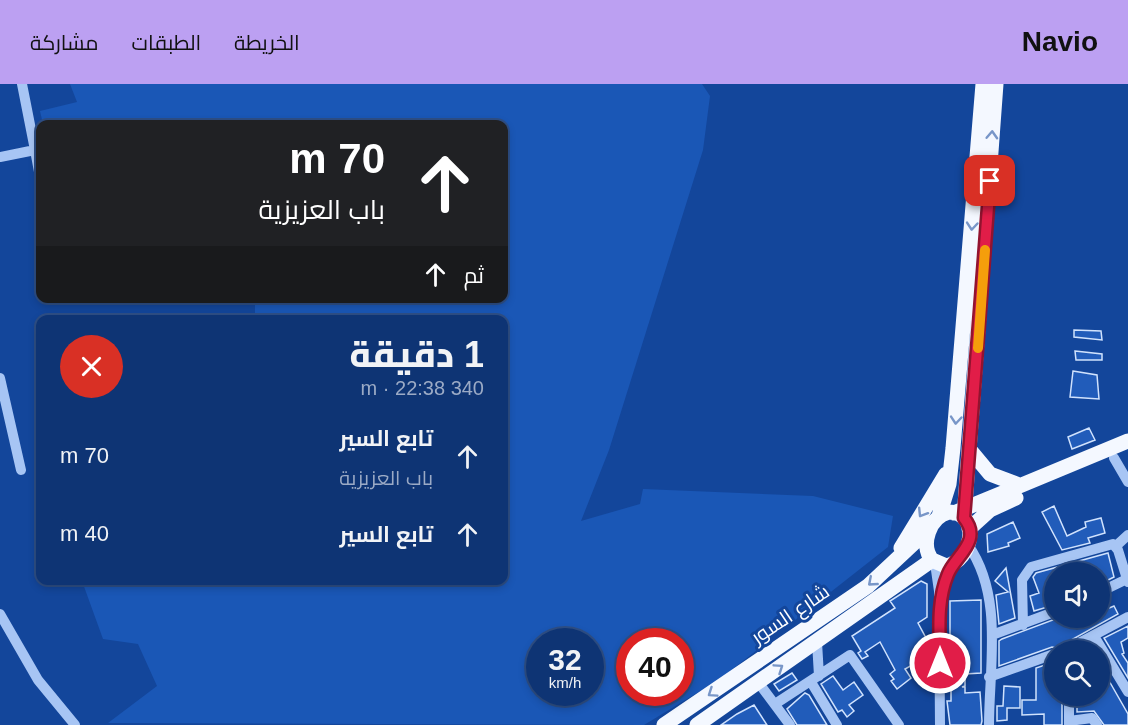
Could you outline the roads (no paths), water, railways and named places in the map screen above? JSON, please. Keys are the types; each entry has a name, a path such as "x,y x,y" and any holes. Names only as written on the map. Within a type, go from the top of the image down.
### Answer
{"main road":[{"path":"697,725 933,562 952,565 961,558 968,545 954,518 952,464 983,84"},
{"path":"954,518 970,450 996,84"},
{"path":"933,562 926,550 954,518 1019,486 1128,441"},
{"path":"970,450 990,474 1019,486"},
{"name":"شارع السور","path":"664,725 862,590 892,563 954,518 983,515 998,505 1121,454"},
{"path":"892,563 952,464"}],"street":[{"path":"22,84 36,155"},
{"path":"0,157 35,150"},
{"path":"0,378 4,412 21,470"},
{"path":"1121,454 1128,482"},
{"path":"1023,625 1022,580 1031,567 1106,546 1116,546 1128,535"},
{"path":"968,545 979,563 986,583 992,635 989,725"},
{"path":"1110,588 1128,581 1116,546"},
{"path":"933,562 940,601 940,725"},
{"path":"940,601 952,565"},
{"path":"0,614 39,680 75,725"},
{"path":"992,635 1044,616"},
{"path":"1087,640 1128,617"},
{"path":"1094,636 1128,692"},
{"path":"817,642 815,679 837,725"},
{"path":"775,704 850,655 899,725"},
{"path":"989,677 1044,658"},
{"path":"758,682 790,725"},
{"path":"1069,706 1069,723 1092,718 1097,725"}]}
